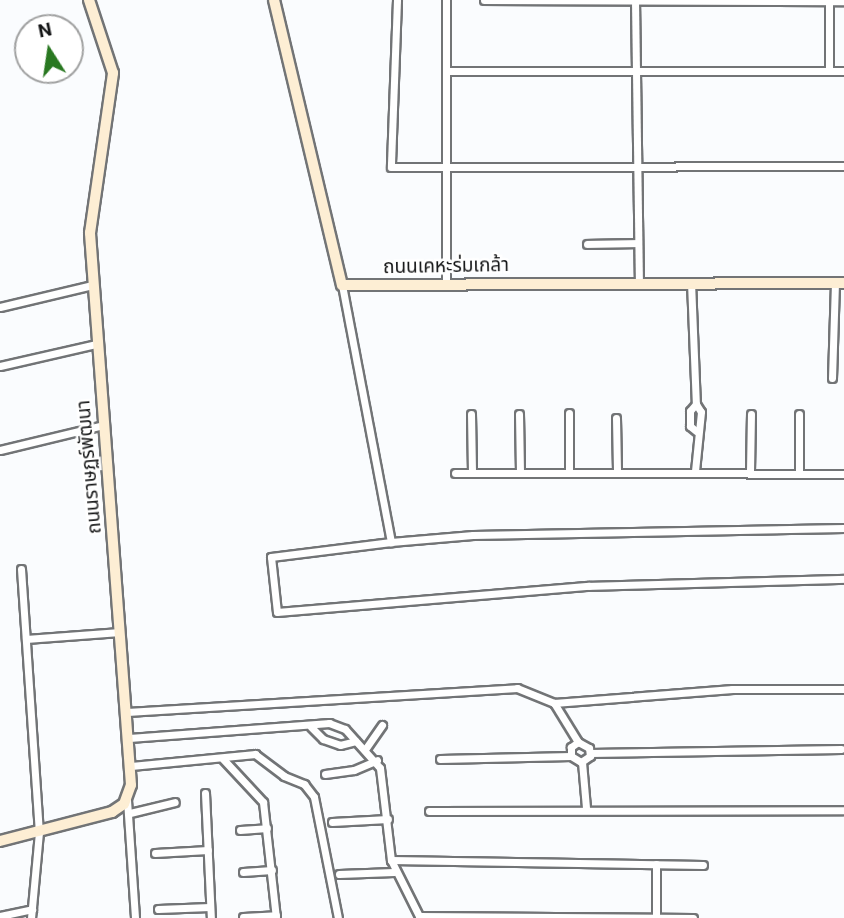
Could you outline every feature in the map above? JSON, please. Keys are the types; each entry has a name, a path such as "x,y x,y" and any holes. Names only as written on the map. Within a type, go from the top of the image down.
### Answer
{"street":[{"name":"ถนนราษฏร์พัฒนา","path":"89,0 113,82 91,209 92,285 131,766 127,800"},
{"path":"274,0 342,285 391,542"},
{"path":"397,0 391,167 844,166"},
{"path":"446,0 446,283"},
{"path":"484,0 844,1"},
{"path":"635,0 639,282"},
{"path":"829,1 829,71"},
{"path":"446,71 844,71"},
{"path":"587,244 638,243"},
{"path":"691,282 696,404 690,413 690,426 696,431 695,471"},
{"path":"832,378 839,283"},
{"name":"ถนนเคหะร่มเกล้า","path":"342,285 839,283"},
{"path":"0,307 92,285"},
{"path":"0,366 96,344"},
{"path":"569,413 569,471"},
{"path":"471,414 472,473"},
{"path":"519,414 520,472"},
{"path":"750,471 751,414"},
{"path":"799,414 799,472"},
{"path":"616,418 617,471"},
{"path":"0,450 103,425"},
{"path":"455,473 750,471 844,474"},
{"path":"844,528 473,535 271,557 277,612 589,586 844,579"},
{"path":"21,569 39,832 31,918"},
{"path":"26,639 120,632"},
{"path":"127,712 505,688 529,690 554,703 578,742 586,744 590,753"},
{"path":"554,703 732,689 844,689"},
{"path":"129,738 311,727 329,723 345,729 377,760 384,779 390,860 420,917 693,918"},
{"path":"366,748 382,726"},
{"path":"311,727 323,739 340,745 356,741"},
{"path":"570,756 571,747 578,742"},
{"path":"586,808 582,762 590,753 843,749"},
{"path":"131,766 262,756 284,776 310,790 338,918"},
{"path":"440,759 570,756 582,762"},
{"path":"222,759 261,795 267,828 276,916 243,917"},
{"path":"325,774 354,770 377,760"},
{"path":"205,793 211,918"},
{"path":"0,841 113,812 127,800 130,813 135,918"},
{"path":"130,813 175,802"},
{"path":"429,811 586,808 844,810"},
{"path":"332,822 387,819"},
{"path":"240,830 267,828"},
{"path":"155,853 208,850"},
{"path":"390,860 703,864"},
{"path":"656,864 656,917"},
{"path":"243,872 272,870"},
{"path":"339,874 394,872"},
{"path":"158,909 210,907"},
{"path":"0,916 32,909"}]}
